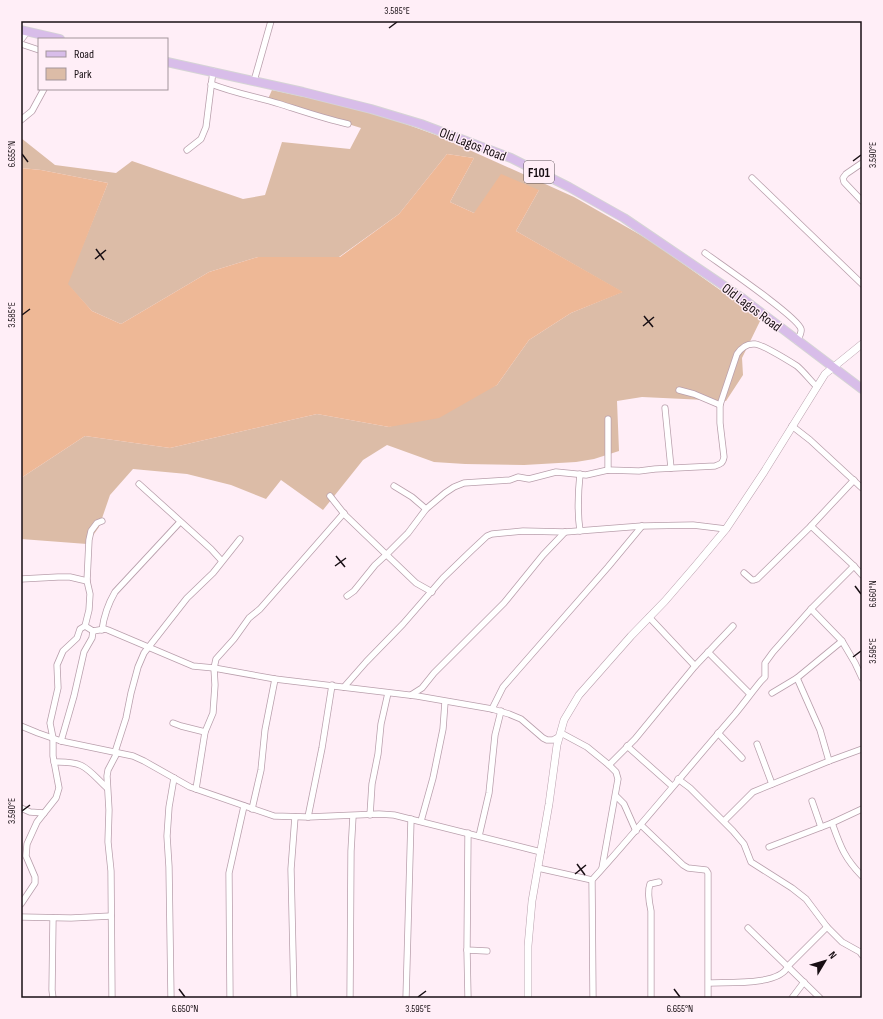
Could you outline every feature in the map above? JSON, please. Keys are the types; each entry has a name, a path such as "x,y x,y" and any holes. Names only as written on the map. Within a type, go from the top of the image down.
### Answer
{"main road":[{"path":"24,31 56,38"},
{"name":"Old Lagos Road","path":"168,62 213,71 336,100 421,124 523,164 569,186 624,218 742,298 862,389"}],"street":[{"path":"254,81 271,21"},
{"path":"21,40 24,31"},
{"path":"21,44 38,50"},
{"path":"187,150 201,139 206,127 213,71"},
{"path":"212,84 230,91 280,104 328,120 348,124"},
{"path":"21,120 32,111 43,90"},
{"path":"862,163 846,174 843,178 844,182 862,201"},
{"path":"752,178 862,284"},
{"path":"705,253 779,307 798,324 801,334 797,341"},
{"path":"347,596 354,591 375,564 408,533 426,509 445,493 464,483 510,480 518,477 529,478 556,472 592,474 608,470 638,471 716,466 721,464 724,462 724,457 720,423 720,405 734,360 741,348 746,345 754,344 762,346 785,359 797,367 817,387"},
{"path":"528,998 528,946 532,900 549,804 557,745 564,720 579,696 696,565 726,529 764,472 825,374 862,344"},
{"path":"679,390 694,394 720,405"},
{"path":"665,408 671,468"},
{"path":"608,419 608,470"},
{"path":"792,426 810,440 862,488"},
{"path":"580,474 578,497 578,517 580,530"},
{"path":"744,574 754,580 811,526 854,480"},
{"path":"139,484 211,549 221,560"},
{"path":"394,486 412,497 426,509"},
{"path":"330,496 344,513 416,583 432,592"},
{"path":"196,789 205,732 213,713 215,685 214,668 216,659 234,640 243,625 260,609 344,513"},
{"path":"21,904 35,883 35,877 26,856 27,844 37,822 58,793 59,788 54,762 53,738 50,719 58,688 57,665 64,651 77,638 80,629 85,626 89,610 90,597 87,581 89,540 91,530 97,523 102,521"},
{"path":"102,630 104,616 109,602 115,592 180,522"},
{"path":"344,687 432,592 443,578 487,536 492,534 523,532 554,533 642,526 693,525 726,529"},
{"path":"492,709 497,697 511,677 608,568 642,526"},
{"path":"811,526 862,575"},
{"path":"411,696 422,688 434,673 504,603 565,532"},
{"path":"554,533 555,542"},
{"path":"112,998 111,871 109,858 109,810 107,788 108,770 116,753 138,667 148,648 171,617 212,573 240,538"},
{"path":"593,998 592,880 636,831 672,786 765,677 765,663 773,652 811,609 854,566"},
{"path":"21,579 70,577 87,581"},
{"path":"811,609 842,641 862,678"},
{"path":"649,617 696,666"},
{"path":"85,626 93,631 108,630 193,666 214,668 275,679 423,697 492,709 521,719 547,740 553,740 560,735"},
{"path":"609,765 660,709 708,652 733,626"},
{"path":"61,741 74,696 84,652 92,638 93,631"},
{"path":"772,693 797,678 842,641"},
{"path":"708,652 750,694"},
{"path":"797,678 820,730 829,761"},
{"path":"252,809 261,770 275,679"},
{"path":"308,817 322,748 332,685"},
{"path":"422,688 423,697"},
{"path":"370,815 372,784 378,754 381,724 388,692"},
{"path":"421,821 434,778 443,729 445,702"},
{"path":"479,836 489,793 495,735 501,712"},
{"path":"173,723 205,732"},
{"path":"21,726 61,741 133,756 196,789 274,816 308,817 394,815 541,852"},
{"path":"718,733 742,758"},
{"path":"560,735 587,747 616,772 618,779 616,796 602,868"},
{"path":"756,744 772,784"},
{"path":"627,746 672,786"},
{"path":"724,821 744,803 749,796 772,784 862,749"},
{"path":"54,762 70,761 82,765 107,788"},
{"path":"170,998 170,867 167,836 168,807 174,778"},
{"path":"678,779 690,788 724,821 744,844 751,862 806,898 828,927 842,942 861,952"},
{"path":"616,796 624,804 636,831"},
{"path":"812,801 821,826"},
{"path":"230,998 229,872 244,806"},
{"path":"21,808 30,812 44,813"},
{"path":"769,847 862,809"},
{"path":"350,998 351,851 353,816"},
{"path":"294,998 291,869 295,817"},
{"path":"406,998 411,819"},
{"path":"832,822 843,852 851,865 862,876"},
{"path":"641,825 682,865 688,868 706,870 708,873 708,998"},
{"path":"468,833 468,998"},
{"path":"538,868 592,880"},
{"path":"651,998 651,911 648,901 649,886 650,884 659,882"},
{"path":"21,917 53,918 111,916"},
{"path":"53,918 53,998"},
{"path":"708,983 756,982 769,979 787,969 788,966 828,927"},
{"path":"748,928 820,998"},
{"path":"467,950 487,951"},
{"path":"792,998 804,982"}],"green space":[{"path":"272,90 370,111 436,135 574,197 651,241 761,319 742,358 743,375 726,401 642,397 617,401 619,451 594,459 576,462 524,465 434,462 387,445 363,460 323,510 281,480 266,499 231,485 187,474 133,469 110,495 99,527 87,544 21,539 21,478 85,436 170,448 317,414 389,427 497,385 529,340 571,313 622,292 516,231 539,190 474,213 450,202 474,158 447,154 399,214 339,257 258,257 209,272 121,324 92,311 67,284 108,183 41,170 21,168 21,138 55,165 116,173 132,161 243,199 265,195 282,142 350,149 361,128 268,99"}],"shaded area":[{"path":"447,154 474,158 450,202 474,213 501,174 539,190 516,231 623,292 571,313 529,340 497,385 439,418 389,427 317,414 170,448 85,436 21,478 21,168 41,170 108,183 68,284 92,311 121,324 209,272 258,257 340,257 399,214"}]}
